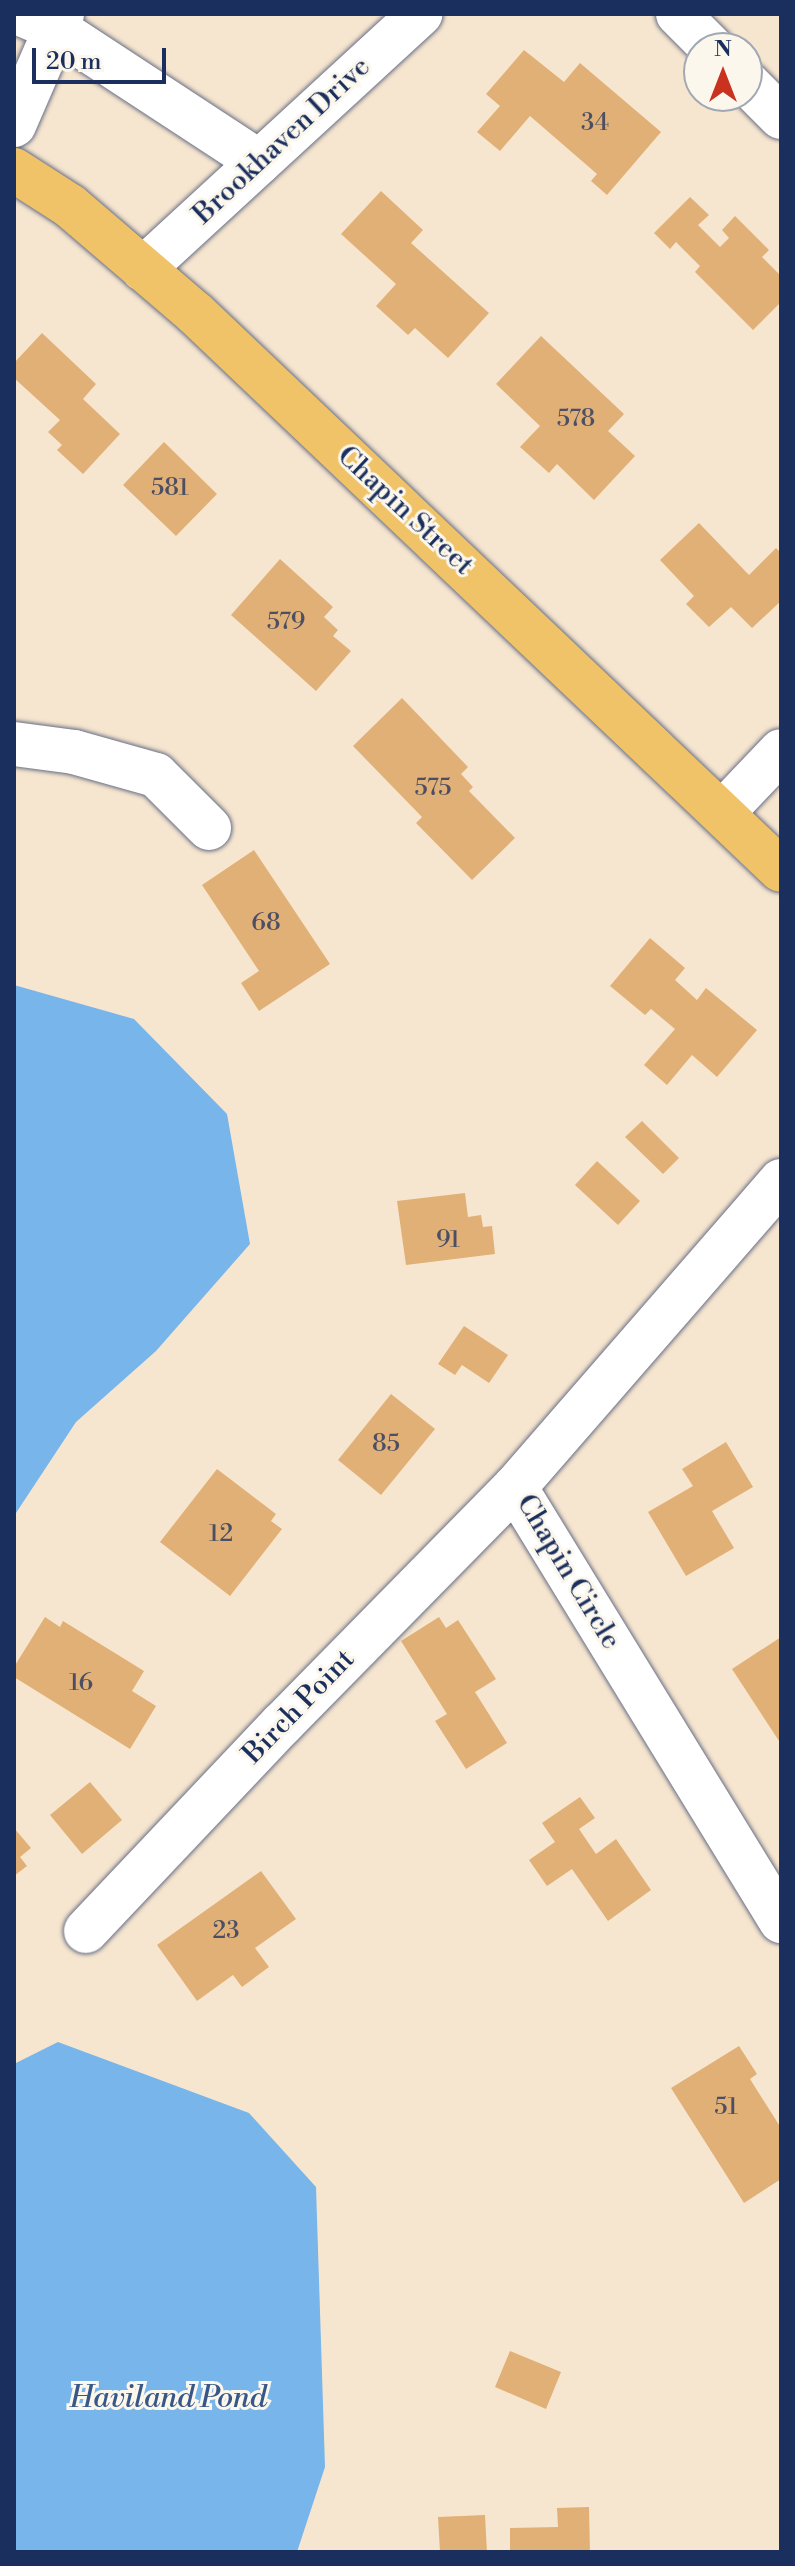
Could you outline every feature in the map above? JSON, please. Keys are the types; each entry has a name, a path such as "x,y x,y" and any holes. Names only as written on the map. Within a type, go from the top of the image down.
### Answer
{"main road":[{"name":"Chapin Street","path":"14,170 70,206 206,324 781,870"}],"street":[{"name":"Brookhaven Drive","path":"143,269 420,14"},
{"path":"678,14 696,32"},
{"path":"14,125 46,19 259,162"},
{"path":"763,99 781,117"},
{"path":"14,744 74,752 156,775 209,828"},
{"path":"723,812 781,751"},
{"name":"Chapin Circle","path":"781,1181 515,1487 781,1921"},
{"name":"Birch Point","path":"86,1931 293,1712 515,1487"}],"water":[{"path":"14,985 134,1019 227,1114 250,1244 156,1351 76,1422 14,1516"},
{"name":"Haviland Pond","path":"58,2042 249,2113 316,2187 325,2467 297,2552 14,2552 14,2064"}],"building":[{"path":"524,50 564,82 580,63 661,132 607,195 591,181 597,174 530,116 500,151 477,132 500,106 486,94"},
{"path":"381,191 423,230 411,243 489,313 448,358 415,328 408,335 376,306 396,284 341,234"},
{"path":"690,197 709,215 698,225 720,247 729,238 722,230 735,216 769,250 762,257 781,276 781,302 753,330 695,272 700,266 676,242 670,249 654,233"},
{"path":"42,333 96,384 83,399 120,434 83,474 57,450 62,445 48,432 60,420 14,378 14,363"},
{"path":"541,336 624,414 608,431 635,456 594,500 557,464 549,473 520,447 540,426 496,384"},
{"path":"164,442 217,494 176,536 123,485"},
{"path":"699,523 749,575 776,548 781,553 781,601 752,628 731,607 709,627 686,604 694,596 660,560"},
{"path":"280,559 333,607 324,617 338,630 333,636 351,651 316,691 231,615"},
{"path":"402,698 468,767 461,774 473,787 469,791 515,838 472,880 416,823 422,817 353,746"},
{"path":"254,850 330,964 259,1011 241,983 259,971 202,885"},
{"path":"650,938 685,968 675,980 697,1000 706,988 757,1030 717,1077 692,1055 667,1085 644,1065 675,1029 651,1009 645,1015 610,986"},
{"path":"642,1121 679,1158 663,1174 625,1137"},
{"path":"597,1161 640,1201 618,1225 575,1185"},
{"path":"465,1193 468,1217 481,1215 483,1227 492,1226 495,1254 406,1265 397,1201"},
{"path":"464,1326 508,1355 489,1383 462,1365 455,1375 438,1364"},
{"path":"391,1394 435,1429 381,1495 338,1460"},
{"path":"726,1442 753,1487 712,1511 734,1548 686,1576 648,1512 693,1486 682,1469"},
{"path":"217,1469 276,1514 271,1521 282,1529 230,1596 160,1542"},
{"path":"45,1617 60,1627 63,1621 144,1671 132,1691 156,1706 130,1749 14,1677 14,1667"},
{"path":"439,1617 446,1628 458,1620 496,1679 475,1692 507,1743 466,1769 435,1721 447,1714 401,1641"},
{"path":"781,1637 781,1744 732,1669"},
{"path":"90,1782 122,1820 82,1854 50,1815"},
{"path":"580,1797 595,1818 579,1829 596,1854 616,1839 651,1890 608,1921 572,1869 547,1886 529,1860 555,1842 542,1823"},
{"path":"14,1828 31,1848 20,1857 27,1866 14,1876"},
{"path":"261,1871 296,1919 255,1948 269,1967 242,1987 233,1975 197,2001 157,1945"},
{"path":"739,2046 757,2074 750,2079 781,2128 781,2179 744,2203 671,2088"},
{"path":"510,2351 561,2372 546,2409 495,2387"},
{"path":"589,2507 590,2552 510,2552 510,2528 558,2527 557,2508"},
{"path":"485,2515 487,2552 440,2552 438,2517"}]}
